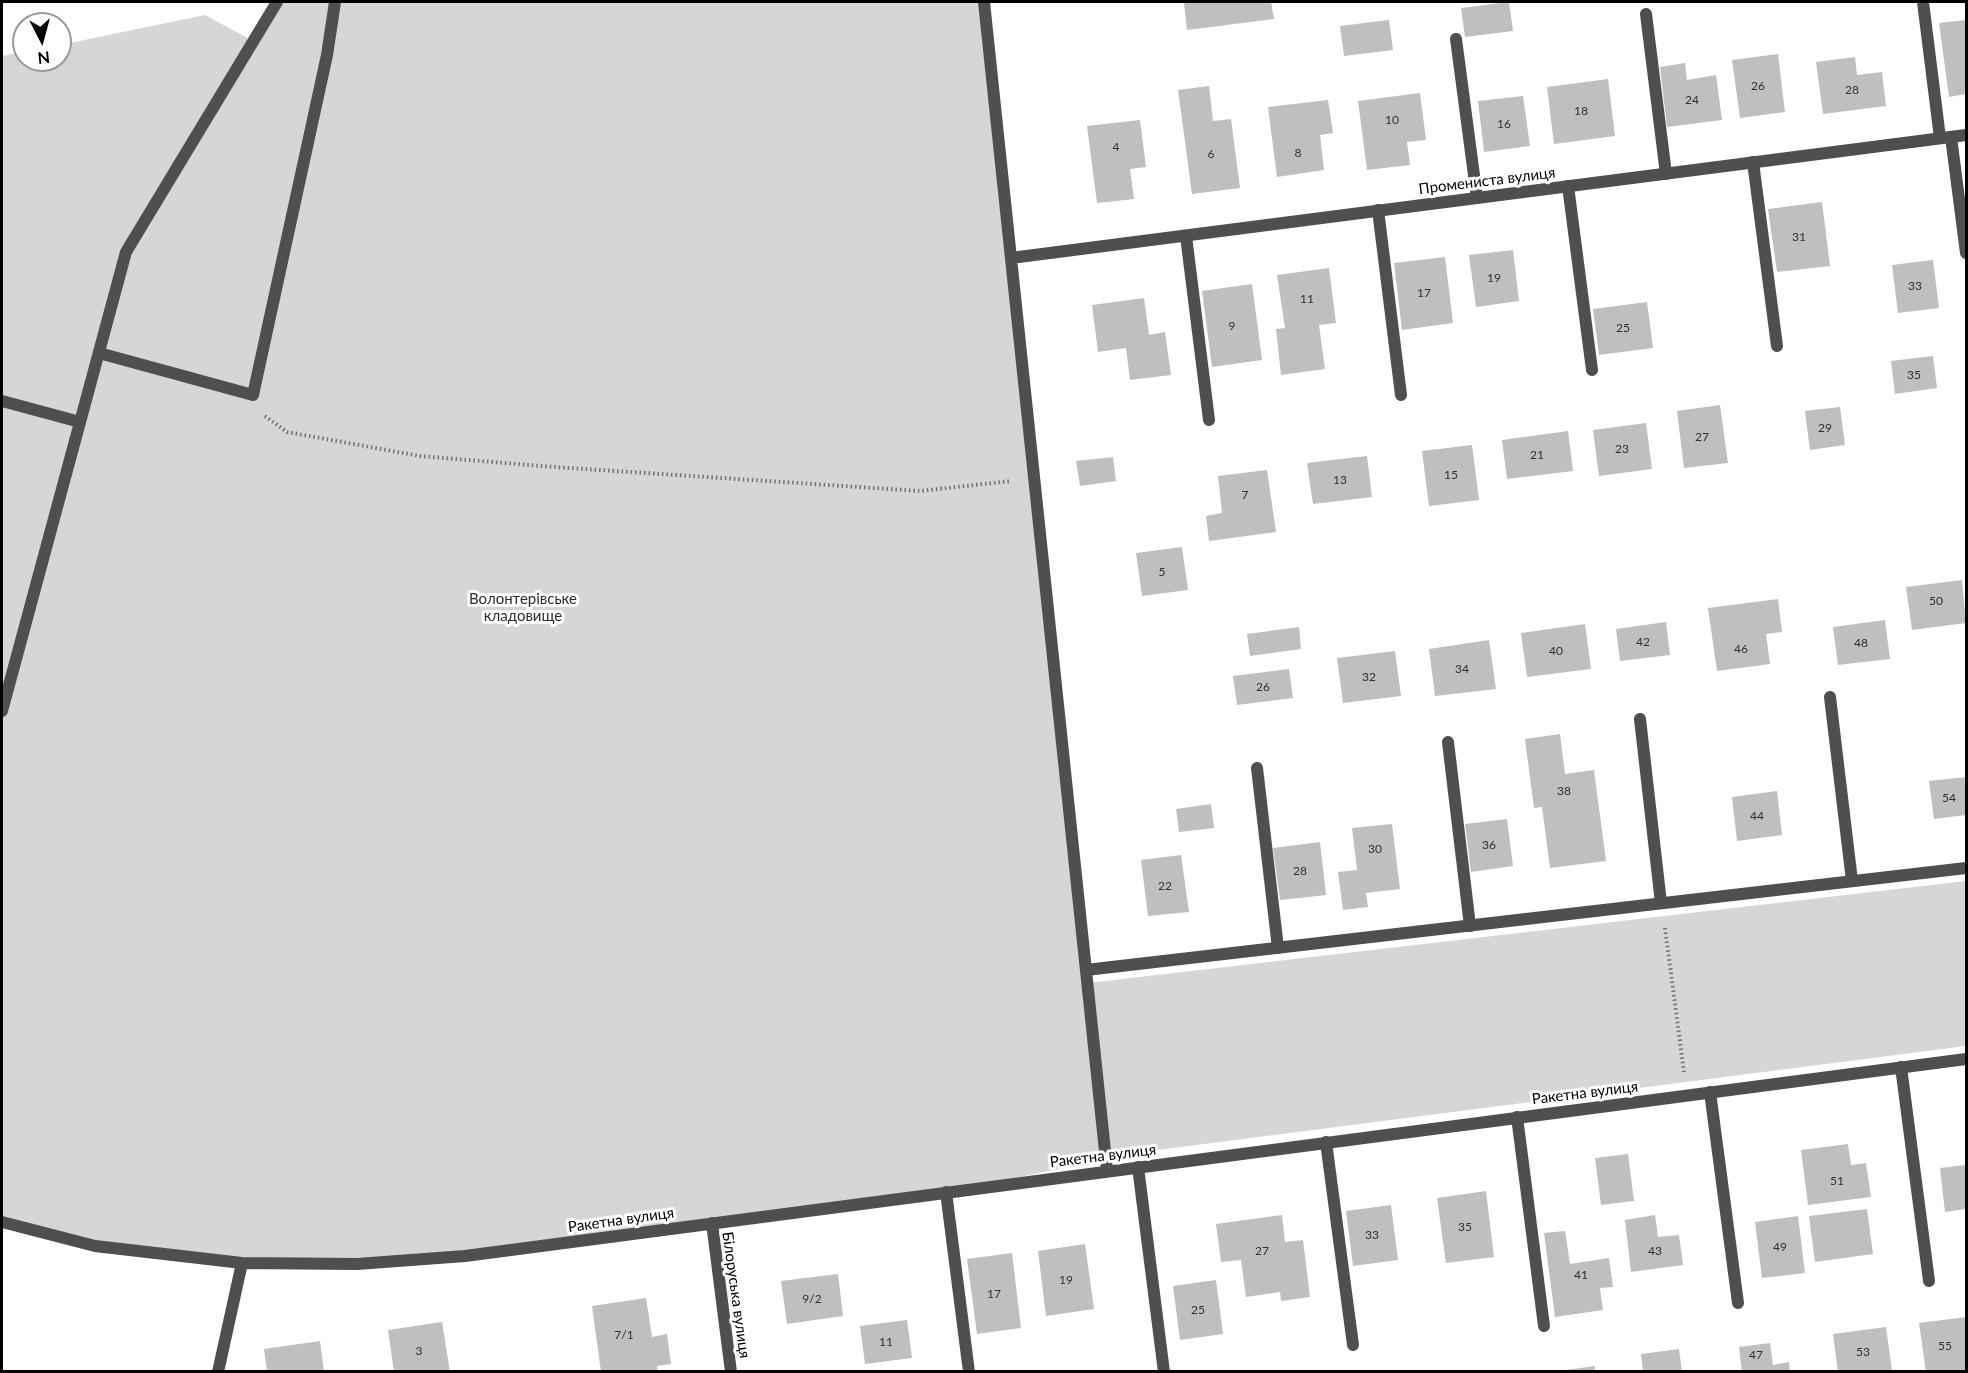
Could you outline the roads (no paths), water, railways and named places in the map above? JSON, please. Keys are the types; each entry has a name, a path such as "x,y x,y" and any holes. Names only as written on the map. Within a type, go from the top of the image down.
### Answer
{"street":[{"path":"2,711 126,252 277,2"},
{"path":"99,353 253,394 327,55 335,2"},
{"path":"984,2 1107,1170"},
{"path":"1923,2 1966,253"},
{"path":"1646,14 1666,174"},
{"path":"1456,39 1477,198"},
{"name":"Промениста вулиця","path":"1011,258 1966,135"},
{"path":"1753,162 1777,346"},
{"path":"1568,186 1592,370"},
{"path":"1378,210 1401,395"},
{"path":"1186,236 1209,420"},
{"path":"2,401 80,422"},
{"path":"1830,697 1852,881"},
{"path":"1640,719 1661,903"},
{"path":"1448,742 1470,926"},
{"path":"1257,768 1278,948"},
{"path":"1086,970 1966,868"},
{"name":"Ракетна вулиця","path":"2,1222 95,1246 242,1263 357,1264 465,1256 1966,1059"},
{"path":"1901,1067 1929,1281"},
{"path":"1710,1092 1738,1302"},
{"path":"1517,1117 1544,1326"},
{"path":"1326,1142 1353,1346"},
{"path":"1138,1167 1164,1371"},
{"path":"946,1192 969,1371"},
{"name":"Білоруська вулиця","path":"712,1223 731,1371"},
{"path":"218,1371 242,1263"}],"park label":[{"name":"Волонтерівське кладовище","path":"523,608"}]}
